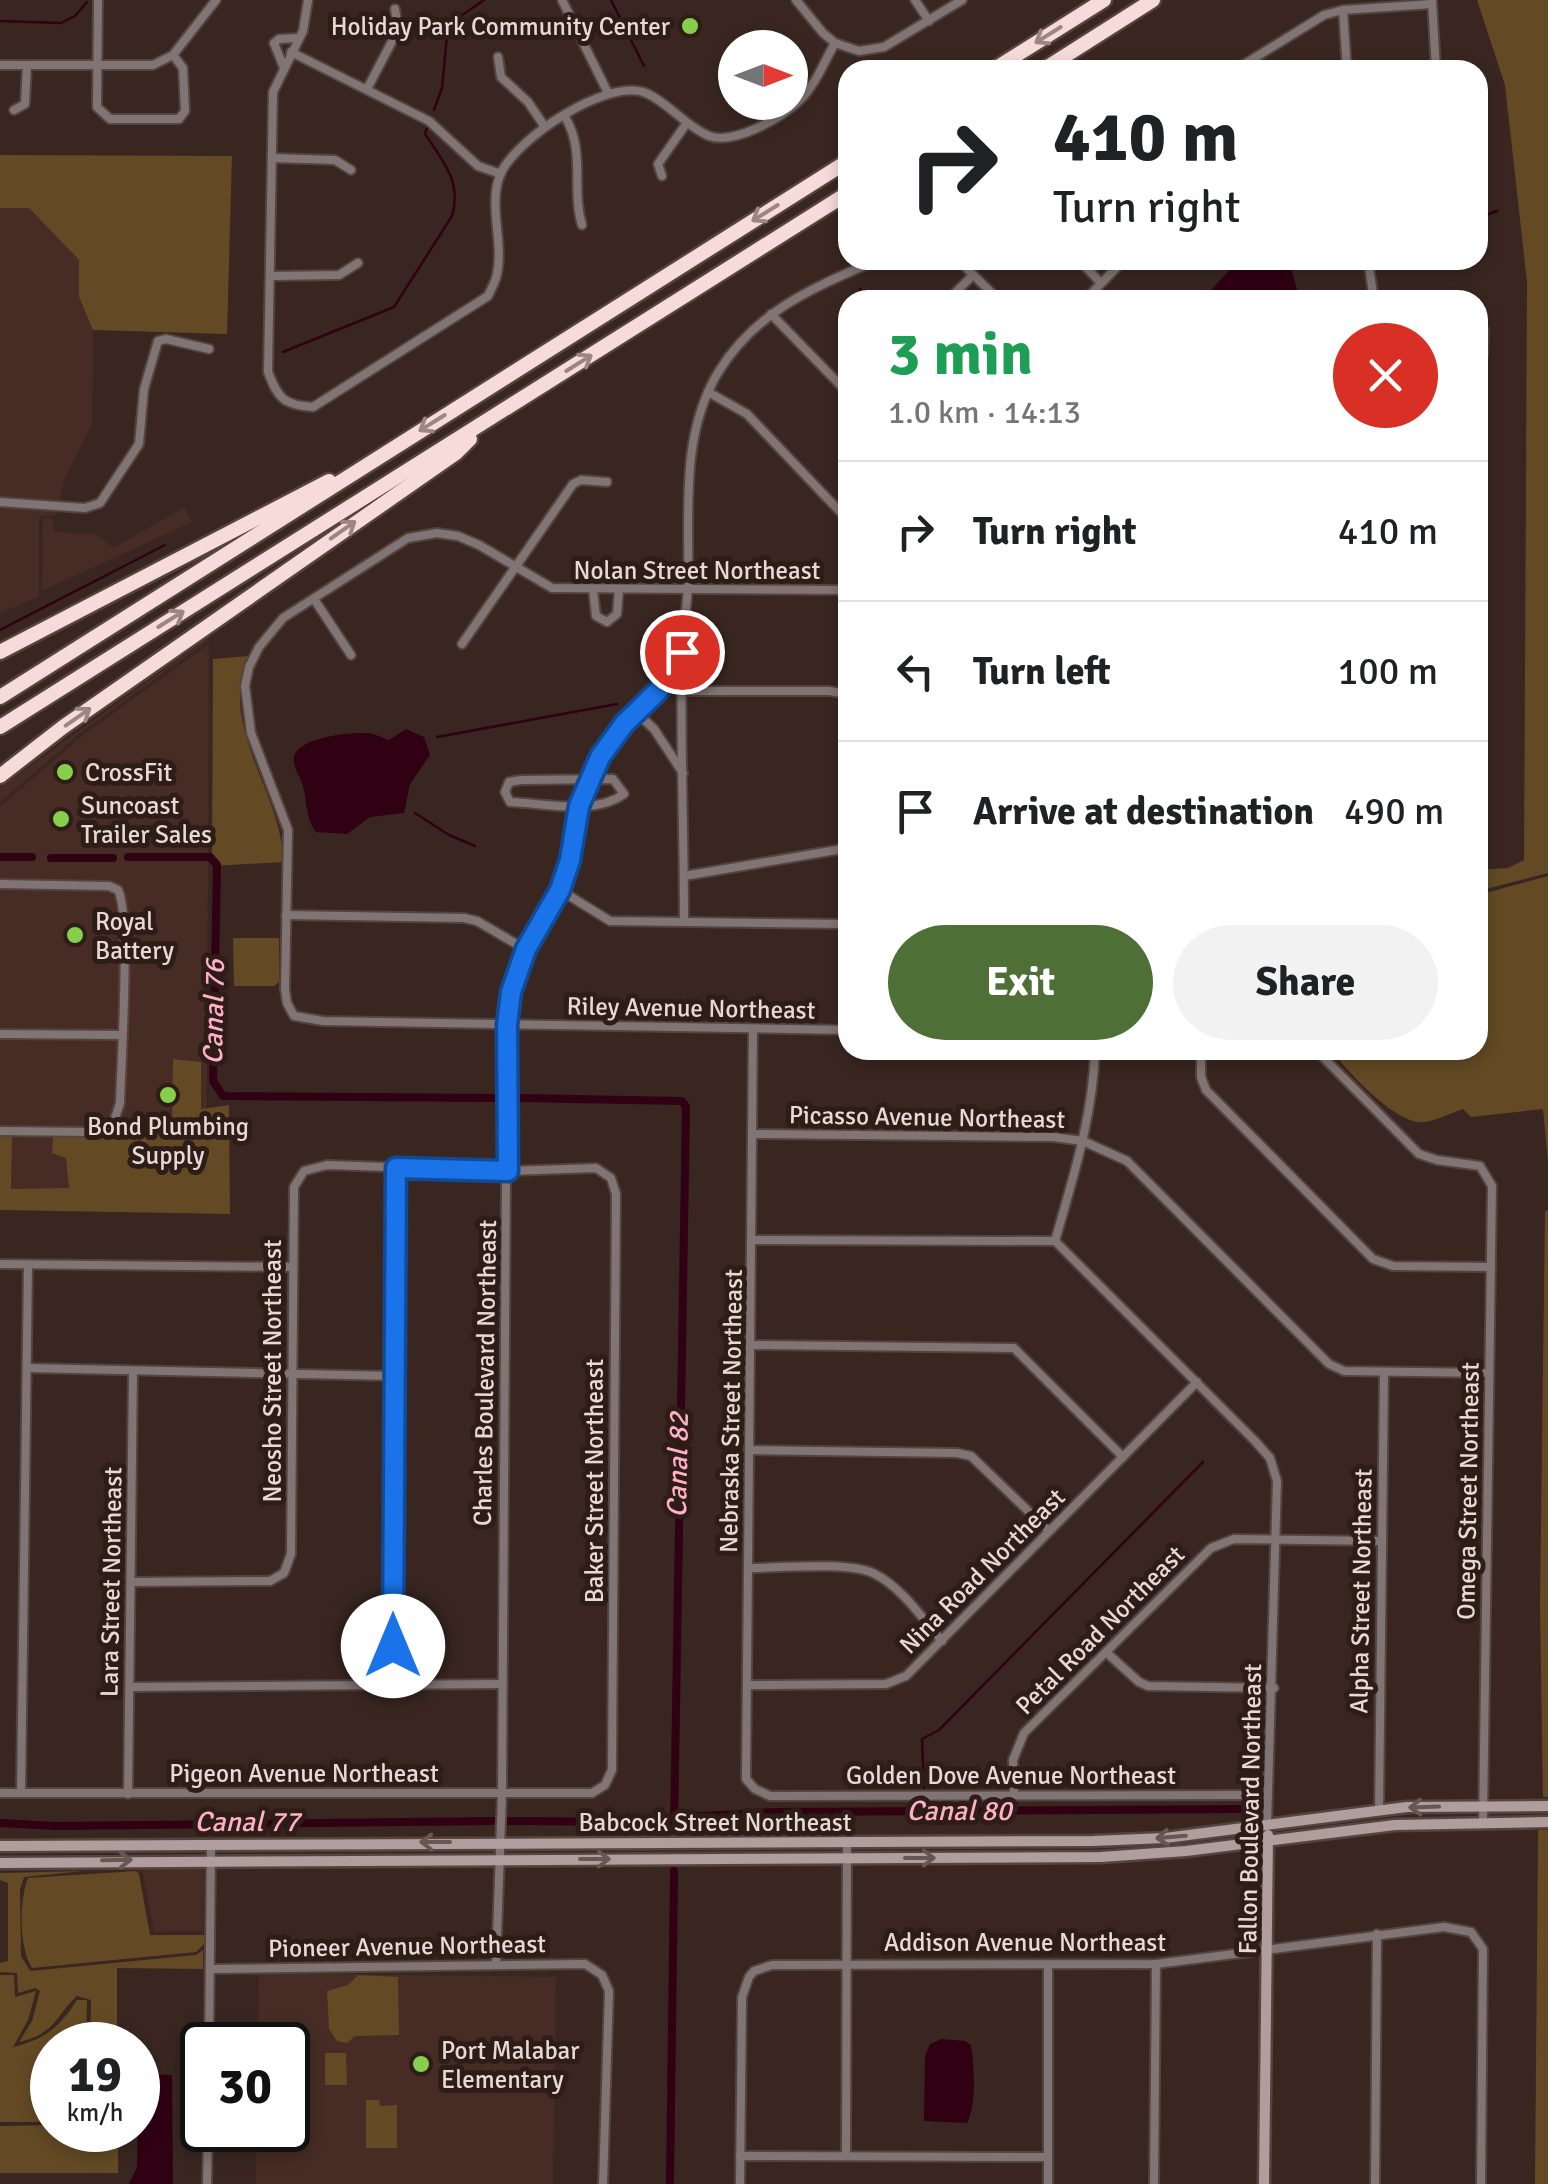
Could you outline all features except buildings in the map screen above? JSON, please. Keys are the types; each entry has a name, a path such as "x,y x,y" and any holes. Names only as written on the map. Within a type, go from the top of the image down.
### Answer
{"highway":[{"path":"1009,60 1104,0"},
{"path":"1058,60 1154,0"},
{"path":"0,698 838,168"},
{"path":"0,727 838,199"},
{"path":"0,776 456,452 496,415"},
{"path":"0,652 366,464"}],"main road":[{"name":"Babcock Street Northeast","path":"0,1846 1094,1842 1165,1838 1378,1811 1548,1806"},
{"name":"Babcock Street Northeast","path":"0,1863 1142,1856 1395,1825 1548,1822"},
{"name":"Fallon Boulevard Northeast","path":"1264,2184 1268,1826"},
{"path":"20,1862 21,1856 42,1846"}],"street":[{"path":"98,0 96,107 103,116 110,120 179,118 185,111 183,68 174,55"},
{"path":"0,65 153,65 174,55 216,0"},
{"path":"308,0 304,32 274,92 268,372 277,394 293,406 313,407 488,296 497,274 497,190 501,174 515,151 546,127 608,93 623,89 647,93 686,124 712,137 730,138 750,131 797,103 836,43"},
{"path":"562,0 608,93"},
{"path":"796,0 822,33 859,51 884,47 962,0"},
{"path":"916,0 929,21"},
{"path":"1251,60 1324,15 1432,2 1435,60"},
{"path":"367,89 398,30 395,9"},
{"path":"1342,10 1346,60"},
{"path":"284,68 274,43 299,38"},
{"path":"291,52 429,121 478,166 501,174"},
{"path":"498,57 500,77 528,102 546,127"},
{"path":"14,110 26,104 27,65"},
{"path":"566,117 578,146 576,206 582,225"},
{"path":"662,176 658,164 686,124"},
{"path":"273,158 335,160 351,170"},
{"path":"271,276 338,275 358,263"},
{"path":"684,920 682,652 688,590 689,464 708,392 719,370 744,338 795,296 855,270"},
{"path":"969,270 989,290"},
{"path":"1089,270 1101,283"},
{"path":"1094,290 1114,270"},
{"path":"958,290 973,274"},
{"path":"771,314 838,383"},
{"path":"0,502 86,508 100,503 139,444 144,389 158,341 209,349"},
{"path":"708,392 747,414 838,510"},
{"path":"462,644 573,484 581,480 607,482"},
{"name":"Nolan Street Northeast","path":"294,1016 285,990 288,830 251,733 245,686 249,667 268,634 283,618 408,538 437,533 458,536 552,588 838,590"},
{"path":"593,590 596,616 607,622 617,614 619,590"},
{"path":"314,599 351,655"},
{"name":"Charles Boulevard Northeast","path":"496,1964 502,1793 507,1025 511,992 526,949 560,890 570,860 579,806 590,780 611,740 658,691 682,652"},
{"path":"682,691 838,692"},
{"path":"638,714 654,729 683,772"},
{"path":"613,779 624,794 613,802 579,806 510,802 505,792 509,782 521,780 613,779"},
{"path":"684,876 838,850"},
{"path":"0,884 109,886 118,890 123,904 120,1103 112,1125 93,1132 0,1131"},
{"path":"560,890 610,920 838,924"},
{"path":"286,915 464,918 477,921 526,949"},
{"name":"Riley Avenue Northeast","path":"294,1016 310,1021 838,1030"},
{"name":"Nebraska Street Northeast","path":"753,1029 746,1778 755,1790"},
{"path":"0,1034 121,1034"},
{"path":"753,1240 1055,1241 1094,1091 1095,1060"},
{"path":"1201,1060 1206,1090 1373,1258 1393,1266 1491,1267"},
{"name":"Omega Street Northeast","path":"1326,1060 1419,1154 1480,1166 1492,1186 1483,1822"},
{"name":"Picasso Avenue Northeast","path":"753,1134 1083,1141 1127,1162 1329,1364 1344,1371 1489,1373"},
{"name":"Neosho Street Northeast","path":"132,1582 270,1581 284,1573 291,1554 294,1187 304,1171 327,1165 396,1168"},
{"path":"392,1685 396,1168 508,1171"},
{"name":"Baker Street Northeast","path":"508,1171 596,1168 611,1178 616,1194 612,1770 605,1785"},
{"name":"Fallon Boulevard Northeast","path":"1055,1241 1255,1441 1275,1470 1274,1688 1268,1826"},
{"path":"0,1264 292,1267"},
{"path":"21,1793 28,1264"},
{"path":"752,1345 1014,1348 1123,1458"},
{"path":"29,1368 394,1376"},
{"name":"Lara Street Northeast","path":"128,1794 132,1372"},
{"name":"Alpha Street Northeast","path":"1378,1811 1384,1372"},
{"name":"Nina Road Northeast","path":"749,1685 886,1684 906,1676 1197,1382"},
{"path":"750,1450 957,1452 971,1456 1048,1531"},
{"name":"Petal Road Northeast","path":"1014,1794 1013,1760 1024,1734 1211,1548 1234,1539 1381,1540"},
{"path":"749,1568 848,1568 874,1572 898,1592 942,1641"},
{"path":"1107,1653 1138,1682 1156,1687 1274,1688"},
{"path":"130,1687 502,1684"},
{"name":"Pigeon Avenue Northeast","path":"0,1793 592,1793 605,1785"},
{"name":"Golden Dove Avenue Northeast","path":"755,1790 770,1796 1268,1795"},
{"path":"846,2156 847,1842"},
{"path":"209,2022 212,1843"},
{"name":"Addison Avenue Northeast","path":"740,2156 742,1997 754,1970 772,1965 848,1963 1156,1964 1377,1934 1459,1928 1478,1939 1484,1960 1481,2184"},
{"path":"1375,2184 1377,1934"},
{"name":"Pioneer Avenue Northeast","path":"210,1970 585,1964 602,1975 609,1991 603,2184"},
{"path":"1048,1964 1048,2184"},
{"path":"1154,2184 1156,1964"},
{"path":"207,2184 208,2152"},
{"path":"740,2184 740,2156 1048,2156"}],"shaded area":[{"path":"1477,0 1548,0 1548,873 1488,888 1488,869 1508,868 1524,860 1527,282 1505,85"},
{"path":"0,155 232,156 227,334 93,330 79,297 79,260 29,208 0,208"},
{"path":"0,208 29,208 79,260 79,297 93,330 92,424 64,480 56,515 39,516 39,597 0,613"},
{"path":"1230,270 1292,270 1297,290 1211,290"},
{"path":"184,507 192,522 42,591 43,518 52,518 54,532 95,534 114,548"},
{"path":"209,637 79,734 0,802 0,788"},
{"path":"209,644 206,1192 0,1190 0,807 82,736"},
{"path":"249,656 241,682 241,708 254,760 273,811 283,862 212,866 213,659"},
{"path":"406,729 424,737 430,755 410,784 404,813 370,817 347,834 316,832 294,764 298,750 315,740 349,734 370,733 389,740"},
{"path":"1548,876 1548,1162 1543,1109 1471,1117 1463,1109 1430,1121 1414,1121 1374,1096 1340,1060 1488,1060 1488,892"},
{"path":"233,938 279,938 279,982 274,986 234,986"},
{"path":"173,1059 201,1062 201,1109 229,1105 230,1214 0,1210 0,1136 12,1136 11,1189 69,1188 66,1158 52,1153 53,1137 113,1136 122,1126 172,1127"},
{"path":"1548,1210 1548,1797 1543,1797 1540,1606"},
{"path":"1538,1830 1548,1830 1548,2184 1535,2184"},
{"path":"204,1868 203,1931 154,1932 139,1869"},
{"path":"84,1871 24,1877 20,1889 21,1956 30,1971 196,1955 203,1950 203,1969 117,1968 117,2022 91,2022 91,2000 77,1996 54,2022 31,2022 40,1991 35,1988 18,1993 17,1973 0,1972 0,1963 8,1961 8,1883 0,1880 0,1873"},
{"path":"136,1871 150,1935 206,1935 196,1952 32,1968 22,1924 28,1878"},
{"name":"Port Malabar Elementary","path":"259,1973 556,1977 553,2184 256,2184 256,2152 310,2152 310,2022 258,2022"},
{"path":"0,1975 14,1975 15,1997 36,1991 28,2020 13,2047 30,2041 30,2122 0,2122"},
{"path":"358,1975 398,1977 399,2035 355,2036 347,2043 337,2041 329,2029 327,1991 348,1985"},
{"path":"77,2000 87,2000 87,2022 60,2022"},
{"path":"30,2024 30,2038 19,2042"},
{"path":"942,2039 971,2045 973,2095 967,2123 924,2121 925,2056 930,2044"},
{"path":"325,2053 346,2053 347,2085 325,2085"},
{"path":"160,2075 172,2075 173,2184 129,2184 137,2167 137,2152 160,2152"},
{"path":"366,2100 379,2100 380,2106 397,2105 397,2148 366,2148"},
{"path":"30,2125 30,2152 118,2152 118,2173 0,2173 0,2126"}],"waterway":[{"path":"434,110 442,88 447,35 455,20 484,0"},
{"path":"611,0 644,66"},
{"path":"0,21 61,23 75,16 87,2"},
{"path":"283,352 394,307 452,216 453,182 425,134 427,128"},
{"path":"1488,214 1497,211"},
{"path":"0,630 165,545"},
{"path":"437,737 617,704"},
{"path":"415,813 475,846"},
{"name":"Canal 76","path":"0,857 32,857"},
{"name":"Canal 76","path":"128,857 210,857 217,865 213,1081 223,1096 496,1098"},
{"name":"Canal 76","path":"51,858 113,858"},
{"name":"Canal 82","path":"520,1098 682,1101 686,1107 674,1830"},
{"path":"924,1788 922,1739 939,1730 1203,1462"},
{"name":"Canal 80","path":"925,1805 925,1811"},
{"name":"Canal 80","path":"506,1821 674,1822 682,1817 778,1812 1244,1809"},
{"name":"Canal 77","path":"0,1823 55,1826 493,1821"},
{"name":"Canal 82","path":"670,2184 674,1871"}],"place":[{"name":"Holiday Park Community Center","path":"690,26"},
{"name":"CrossFit","path":"65,772"},
{"name":"Suncoast Trailer Sales","path":"61,819"},
{"name":"Royal Battery","path":"75,935"},
{"name":"Bond Plumbing Supply","path":"168,1095"},
{"name":"Port Malabar Elementary","path":"421,2064"}],"route":[{"path":"393,1646 396,1168 508,1171 507,1025 511,992 526,949 560,890 570,860 579,806 600,757 624,724 658,691 682,652"}]}
